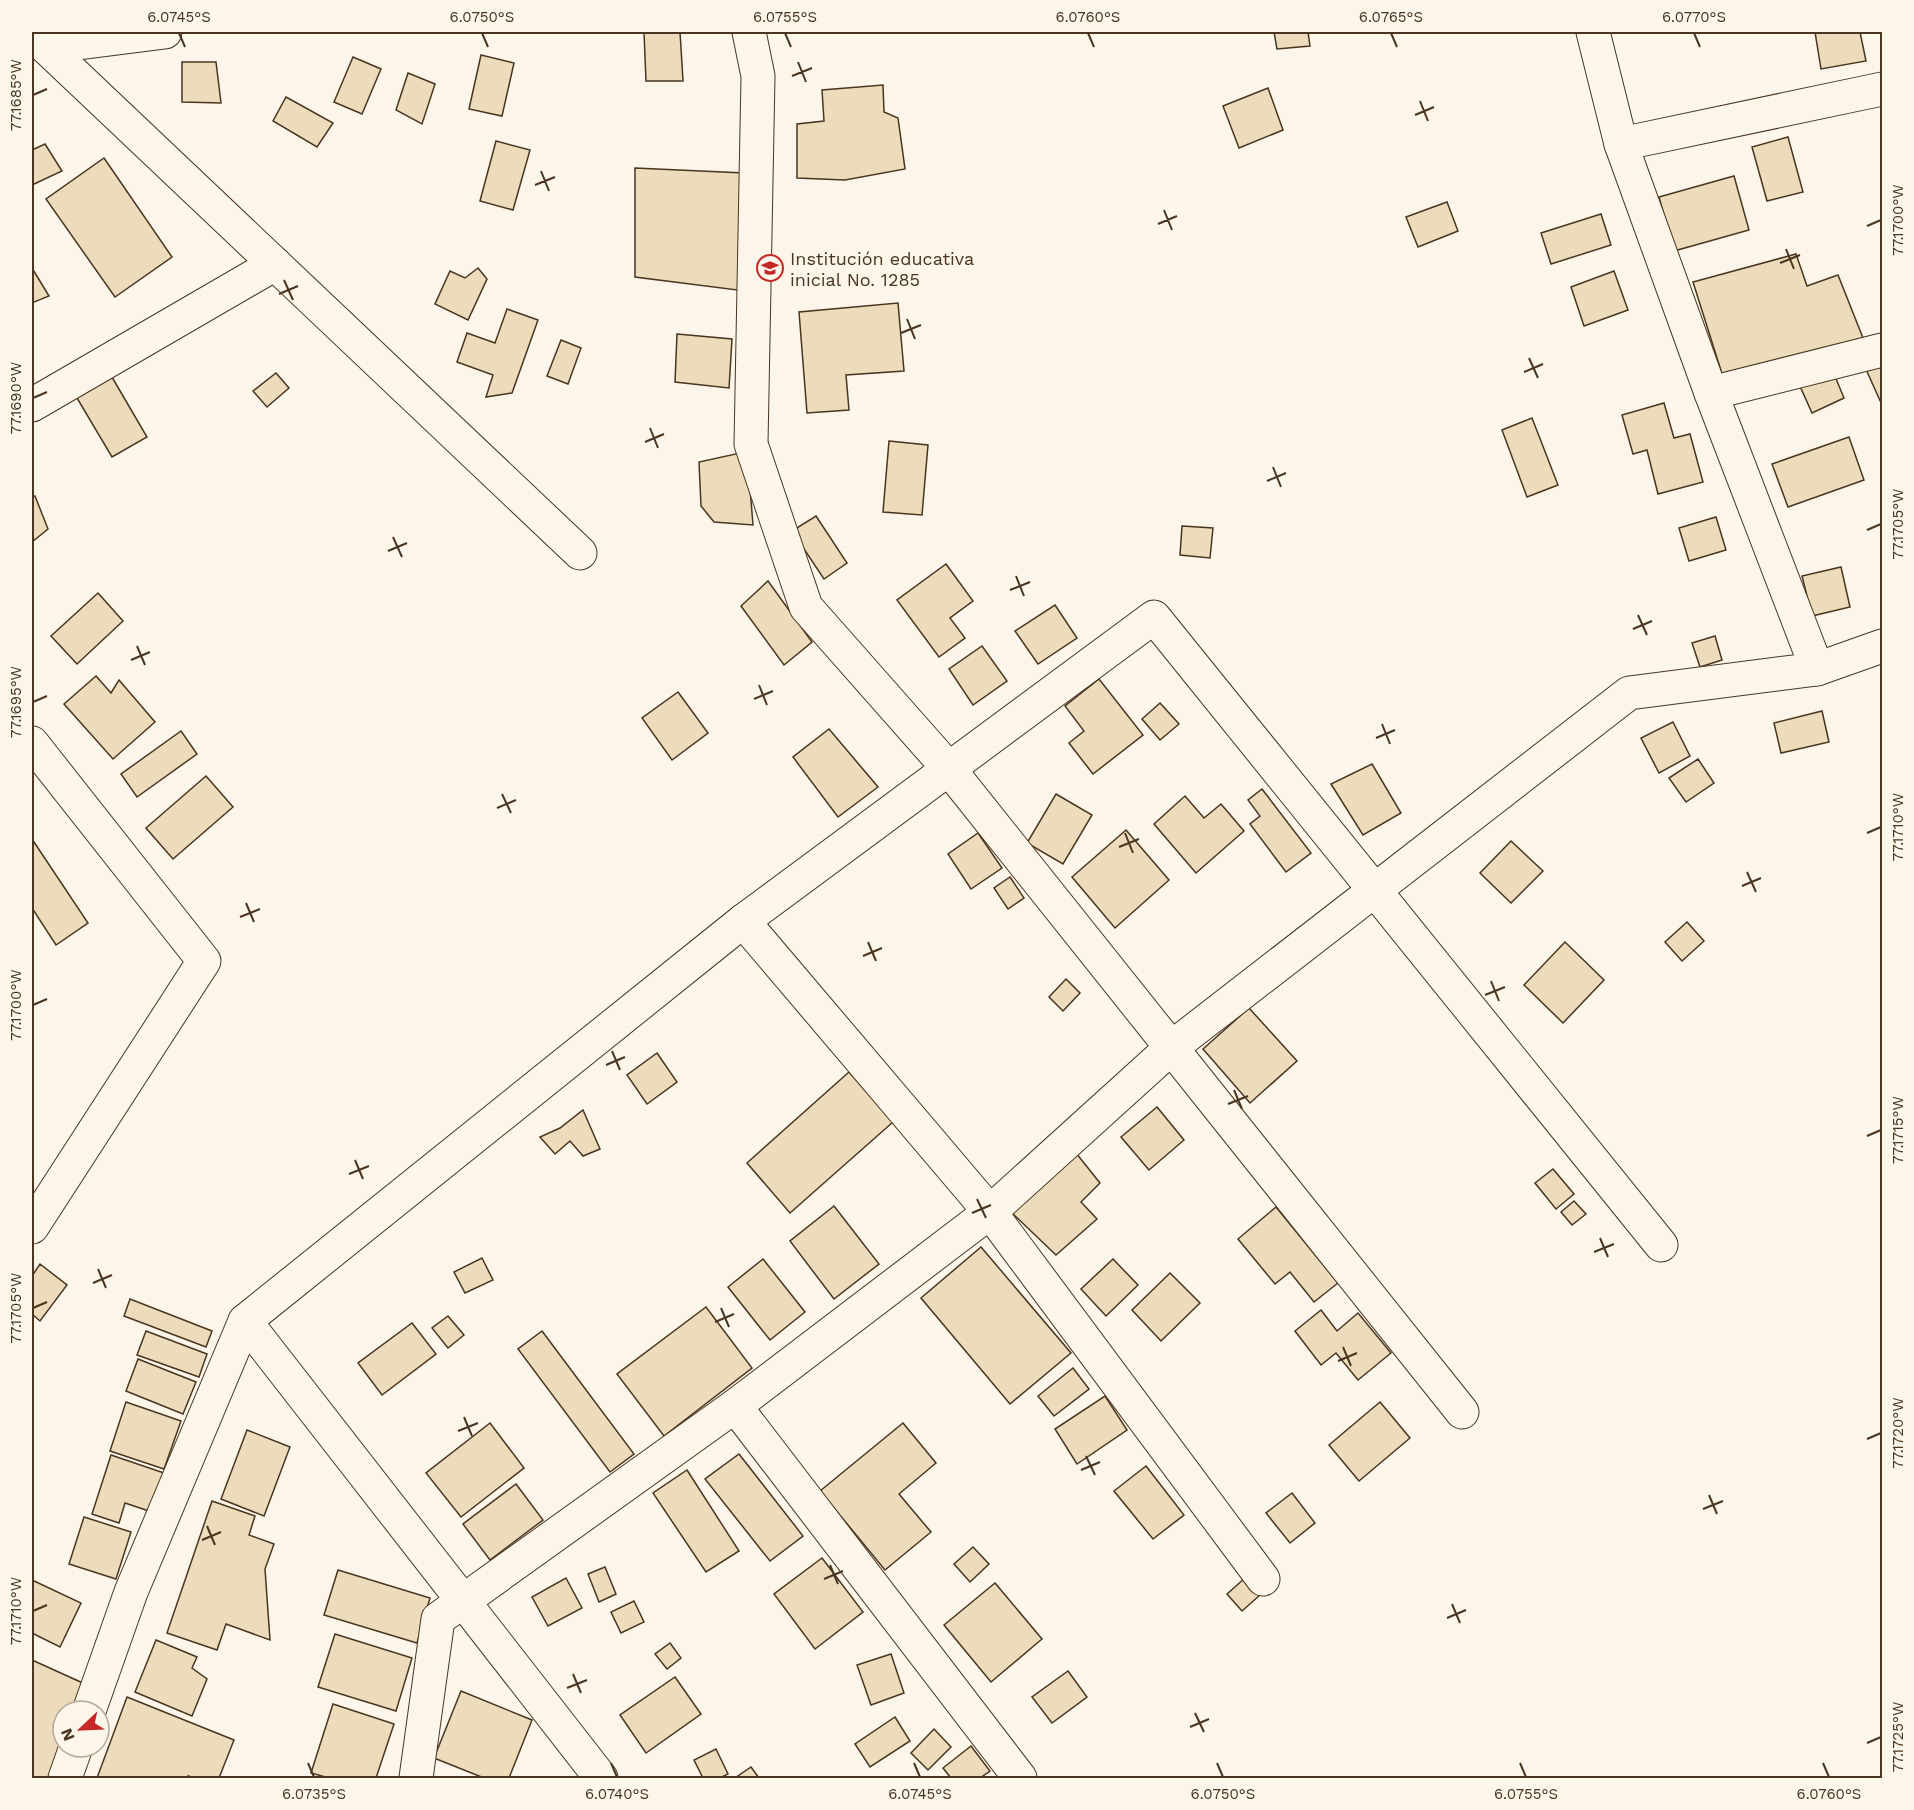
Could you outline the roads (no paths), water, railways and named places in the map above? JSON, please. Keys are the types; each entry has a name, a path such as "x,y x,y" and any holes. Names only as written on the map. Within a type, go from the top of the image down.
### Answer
{"street":[{"path":"39,40 165,32"},
{"path":"749,32 758,76 751,444 806,608 949,769 1462,1412"},
{"path":"1593,32 1621,144 1711,393 1817,669"},
{"path":"39,40 580,552"},
{"path":"1621,144 1882,88"},
{"path":"32,405 275,264"},
{"path":"1711,393 1882,351"},
{"path":"93,1699 131,1592 245,1321 743,921 1154,617 1661,1245"},
{"path":"416,1779 438,1619 735,1406 990,1212 1171,1048 1375,889 1629,693 1817,669 1882,646"},
{"path":"32,744 204,961 32,1227"},
{"path":"743,921 990,1212 1263,1579"},
{"path":"245,1321 601,1779"},
{"path":"735,1406 1020,1779"},
{"path":"65,1779 72,1759"}],"place":[{"name":"Institución educativa inicial No. 1285","path":"770,268"}]}
